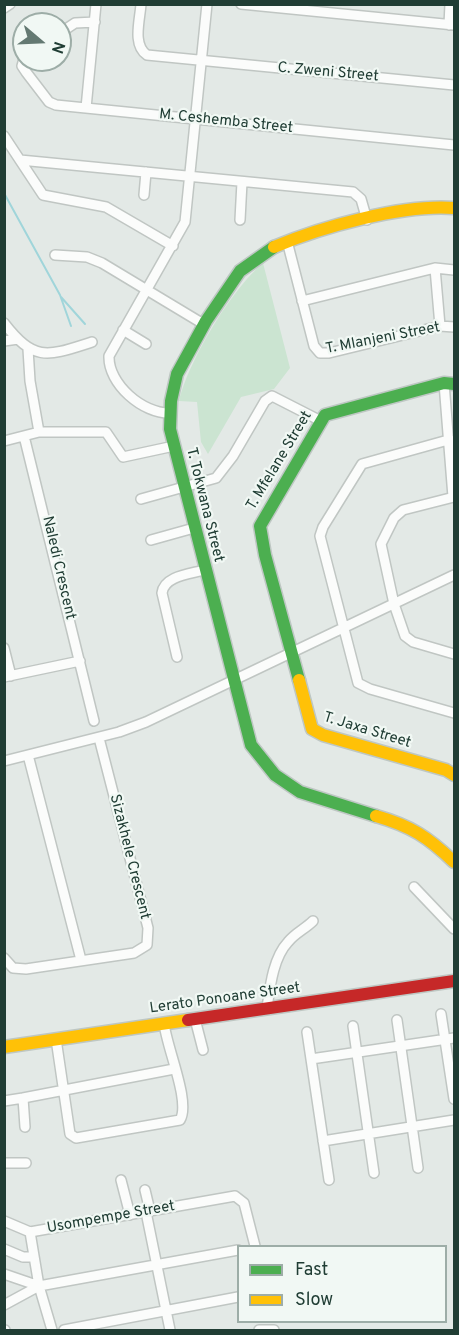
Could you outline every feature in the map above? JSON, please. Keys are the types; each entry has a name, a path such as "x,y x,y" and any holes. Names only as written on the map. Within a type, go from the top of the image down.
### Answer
{"street":[{"path":"4,8 10,4"},
{"path":"86,108 96,4"},
{"name":"C. Zweni Street","path":"141,4 138,43 141,50 153,56 454,85"},
{"path":"170,413 156,412 135,403 109,365 109,356 185,222 207,4"},
{"path":"241,4 452,25 450,4"},
{"path":"72,24 75,22 94,22"},
{"name":"M. Ceshemba Street","path":"26,72 49,102 196,120 454,145"},
{"path":"4,136 43,195 106,207 173,246"},
{"path":"20,160 353,192 361,199 367,220"},
{"path":"144,195 146,172"},
{"path":"240,220 242,182"},
{"name":"T. Tokwana Street","path":"454,208 429,206 367,220 286,241 261,253 240,271 177,374 170,413 174,446 204,570 251,745 275,775 311,797 390,819 418,830 454,862"},
{"name":"T. Mlanjeni Street","path":"286,241 314,346 322,354 440,326 454,327"},
{"path":"55,255 93,259 205,325"},
{"path":"435,268 440,326"},
{"path":"302,301 435,268 454,270"},
{"path":"4,323 28,349 37,353 50,354 92,342"},
{"path":"123,330 146,344"},
{"path":"4,341 18,339"},
{"path":"28,349 31,390 39,432"},
{"path":"449,383 454,497 403,510 394,518 381,539 382,554 403,632 409,640 454,654"},
{"name":"T. Mfelane Street","path":"290,653 260,526 320,420 330,412 449,383"},
{"path":"141,499 207,482 220,475 272,396 320,420"},
{"path":"4,441 39,432 106,432 123,457 174,446"},
{"name":"Naledi Crescent","path":"24,436 94,721"},
{"path":"451,440 362,464 323,527 320,542 355,678 362,687 454,713"},
{"path":"151,540 194,528"},
{"path":"177,657 162,593 163,586 167,581 204,570"},
{"path":"4,761 99,738 146,722 454,575"},
{"path":"4,648 8,676 80,661"},
{"name":"T. Jaxa Street","path":"290,653 308,723 315,732 446,770 454,775"},
{"name":"Sizakhele Crescent","path":"4,957 9,966 20,969 140,952 148,941 148,928 99,738"},
{"path":"28,755 81,960"},
{"path":"414,887 454,929"},
{"path":"267,1008 281,952 286,943 313,921"},
{"name":"Lerato Ponoane Street","path":"4,1047 453,982"},
{"path":"441,1014 450,1039 454,1100"},
{"path":"195,1019 202,1050"},
{"path":"397,1020 418,1168"},
{"path":"56,1039 63,1091 73,1137 154,1125 180,1120 182,1117 182,1097 164,1023"},
{"path":"353,1026 374,1173"},
{"path":"307,1032 329,1180"},
{"path":"311,1059 450,1039"},
{"path":"4,1101 174,1070"},
{"path":"23,1098 25,1127"},
{"path":"323,1141 454,1120"},
{"path":"4,1163 26,1163"},
{"path":"121,1180 130,1215"},
{"path":"145,1190 170,1330"},
{"name":"Usompempe Street","path":"52,1330 39,1286 30,1232 239,1196 244,1203 255,1245"},
{"path":"4,1221 30,1232"},
{"path":"4,1249 26,1258 34,1257"},
{"path":"4,1305 39,1286 237,1250"},
{"path":"4,1274 39,1286"},
{"path":"64,1330 237,1297"},
{"path":"259,1330 274,1330"}],"green space":[{"path":"263,263 290,368 274,389 241,397 208,454 201,442 197,402 179,401 192,366 213,327 238,290"}],"waterway":[{"path":"4,193 60,295 71,326"},
{"path":"61,297 85,324"}],"traffic: fast":[{"path":"274,247 240,271 206,321 177,374 171,401 170,429 251,745 275,775 300,792 376,816"},
{"path":"299,680 265,555 260,526 325,415 444,383 454,384"}],"traffic: slow":[{"path":"274,247 362,218 411,210 454,208"},
{"path":"299,680 312,729 323,735 446,770 454,775"},
{"path":"376,816 418,833 454,862"},
{"path":"4,1047 188,1020"}],"traffic: jam":[{"path":"188,1020 454,981"}]}
